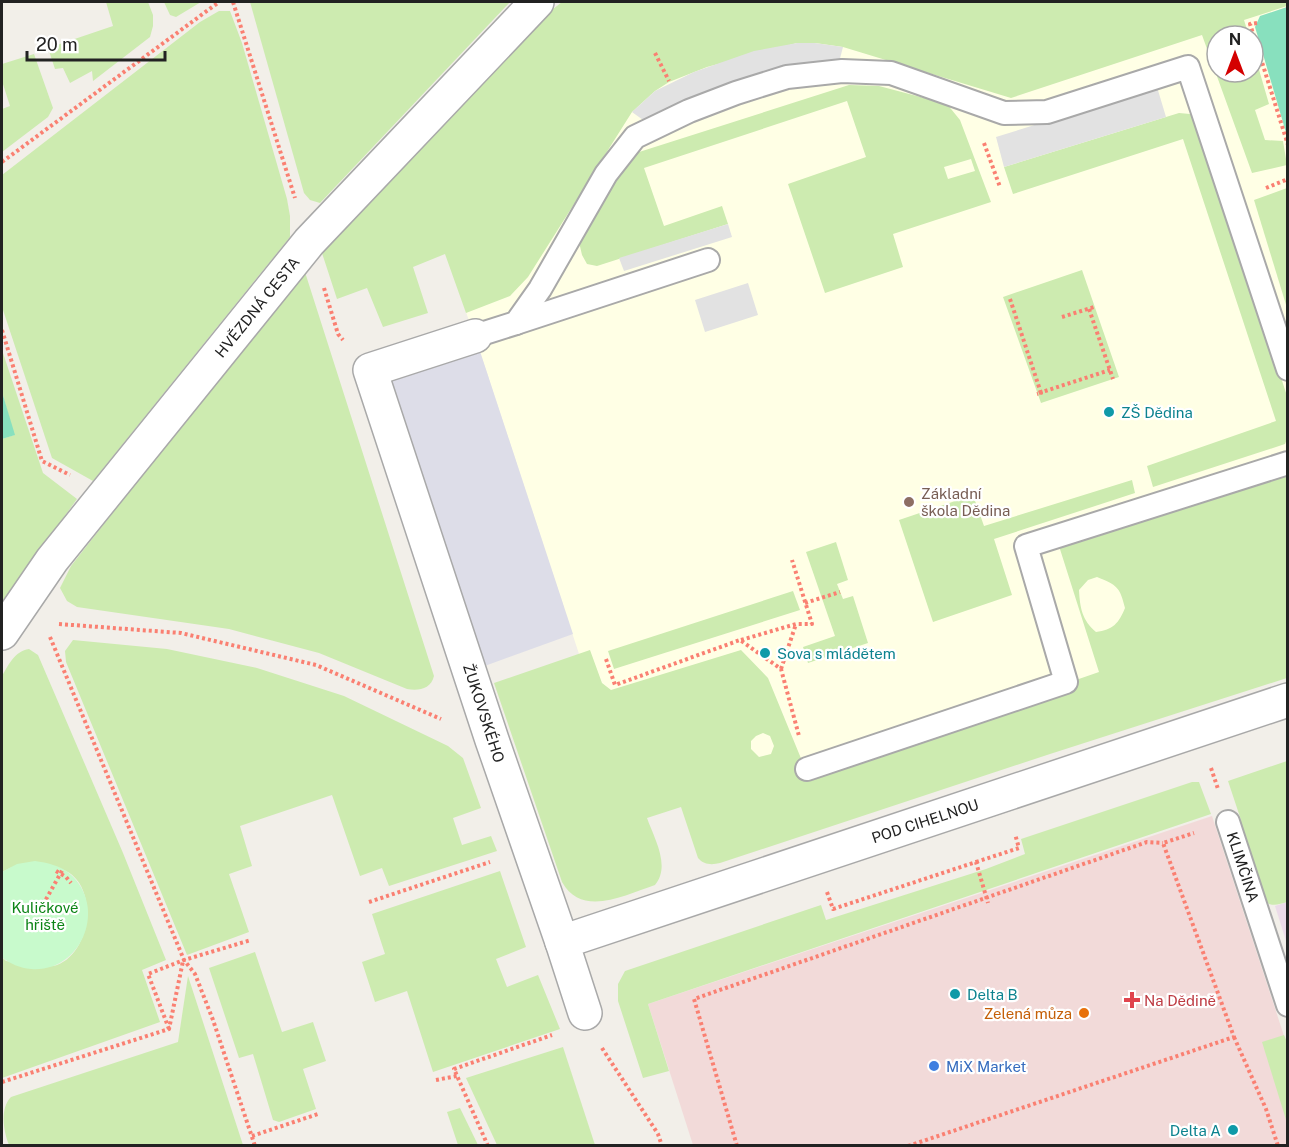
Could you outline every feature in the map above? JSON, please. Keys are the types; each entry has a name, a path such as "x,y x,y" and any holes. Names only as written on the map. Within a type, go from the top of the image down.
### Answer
{"street":[{"name":"HVĚZDNÁ CESTA","path":"5,626 52,560 309,242 537,2"},
{"name":"ŽUKOVSKÉHO","path":"475,336 370,370 492,740 562,942 585,1018"},
{"name":"POD CIHELNOU","path":"562,942 1287,700"}],"lane":[{"path":"516,324 540,289 606,174 635,137 689,111 736,93 787,77 842,71 891,73 1004,113 1047,112 1188,68 1287,369"},
{"path":"475,336 708,260"},
{"path":"807,769 1066,682 1026,546 1287,463"},
{"name":"KLIMČINA","path":"1228,822 1287,1005"}],"path":[{"path":"2,162 219,2"},
{"path":"233,2 309,242"},
{"path":"1257,23 1250,24 1287,145"},
{"path":"1258,191 1287,179"},
{"path":"1010,299 1039,393 1110,370"},
{"path":"1062,317 1092,308 1113,379"},
{"path":"2,330 42,461"},
{"path":"606,659 615,685 740,640 796,624 812,624 792,560"},
{"path":"805,603 840,592"},
{"path":"44,622 184,960 195,974 213,1020 255,1146"},
{"path":"5,626 44,622 181,633 316,665 492,740"},
{"path":"796,624 781,669 807,769"},
{"path":"740,640 781,669"},
{"name":"KLIMČINA","path":"1198,730 1228,822"},
{"path":"737,1146 694,999 1147,842 1163,843 1228,822"},
{"path":"827,892 833,909 1019,848 1013,828"},
{"path":"1163,843 1234,1037 1266,1109 1278,1146"},
{"path":"369,902 498,859"},
{"path":"976,862 988,903"},
{"path":"40,910 60,871 71,883"},
{"path":"169,1029 148,974 184,960 252,940"},
{"path":"169,1029 184,960"},
{"path":"489,1146 454,1069 585,1018 658,1134 662,1146"},
{"path":"2,1082 169,1029"},
{"path":"908,1146 1234,1037"},
{"path":"436,1080 457,1076"},
{"path":"252,1136 318,1114"}],"shaded area":[{"name":"Základní škola Dědina","path":"1287,2 1287,657 753,832 693,781 579,819 579,654 446,254 519,60"},
{"path":"797,43 843,47 838,66 650,125 632,112 655,91 694,72 754,51"},
{"path":"1157,87 1166,117 1004,167 996,137"},
{"path":"728,224 732,237 624,271 619,258"},
{"path":"748,283 758,315 705,332 695,300"},
{"path":"475,336 573,634 471,671 370,370"},
{"path":"1212,816 1287,1045 1287,1145 693,1145 648,1004"},
{"path":"1287,902 1287,944 1275,906"}],"green space":[{"path":"106,2 148,2 153,15 150,37 93,81 92,71 70,83 63,68 55,69 48,48 113,26"},
{"path":"164,2 201,2 176,17 170,15"},
{"path":"250,2 510,2 320,203 310,200 304,193"},
{"path":"562,2 1287,2 1287,6 1244,20 1245,24 1205,24 1205,43 1202,35 1011,98 843,47 815,43 797,43 707,67 669,82 655,91 632,112 528,277 510,296 466,313 445,254 413,267 428,313 383,327 367,288 337,299 321,250 543,17"},
{"path":"1288,7 1287,136 1265,61 1265,24 1256,24 1260,16"},
{"path":"219,11 230,11 242,43 287,199 290,237 93,481 52,458 2,307 2,175 200,22"},
{"path":"34,54 53,108 48,117 2,152 2,109 10,106 2,81 2,64"},
{"path":"1220,84 1263,84 1269,104 1255,110 1265,140 1283,141 1287,165 1252,173"},
{"path":"849,85 879,86 947,104 960,120 991,202 893,234 903,267 825,293 788,184 866,157 847,101 644,168 664,226 722,206 728,224 597,266 587,264 579,242 624,166 636,153","holes":["971,159 975,171 948,179 944,167"]},
{"path":"1179,113 1190,114 1197,121 1287,396 1287,439 1285,444 1153,487 1147,466 1276,421 1183,139 1013,194 1004,167"},
{"path":"1288,188 1287,308 1254,200"},
{"path":"304,269 434,676 430,684 424,688 407,689 319,653 229,629 77,607 67,601 60,588 71,566"},
{"path":"1082,270 1119,377 1041,403 1003,297"},
{"path":"2,350 43,473 77,499 2,603 2,439 14,435 2,392"},
{"path":"2,392 15,435 2,439"},
{"path":"1287,472 1287,678 717,864 705,863 698,858 681,807 647,818 660,852 660,877 655,885 618,898 592,901 581,899 571,893 562,882 494,683 590,650 602,683 611,690 741,650 768,678 807,773 1099,672 1059,546","holes":["1097,577 1117,588 1125,608 1115,625 1107,630 1096,632 1083,613 1079,590 1088,580","763,733 770,736 774,746 771,754 759,757 751,749 751,741"]},
{"path":"1132,480 1135,493 994,539 1012,595 933,622 899,520 973,495 984,526"},
{"path":"836,542 848,580 837,584 843,599 853,596 868,643 808,663 803,647 835,636 806,552"},
{"path":"793,591 800,610 614,669 608,651"},
{"path":"73,640 167,649 257,668 344,696 448,746 463,758 481,808 453,818 462,845 491,836 497,851 389,886 382,868 360,876 332,795 240,826 252,866 229,874 249,932 187,955 66,662 65,651"},
{"path":"29,649 38,655 166,960 142,970 160,1022 2,1078 2,957 6,961 57,965 69,958 78,947 87,918 83,889 75,878 64,870 20,865 2,872 2,676 16,655"},
{"path":"1287,761 1287,902 1272,905 1264,900 1238,821 1241,820 1228,781"},
{"path":"1192,782 1199,782 1211,814 648,1004 669,1071 643,1078 618,1001 618,984 625,971 821,905 826,920 986,869 1025,854 1021,839"},
{"name":"Kuličkové hřiště","path":"35,861 58,866 70,874 81,888 87,903 88,920 84,935 76,949 64,960 49,967 31,969 15,965 2,957 2,872 17,864"},
{"path":"500,871 526,947 496,959 507,987 538,975 560,1029 433,1072 407,991 375,1002 362,962 385,954 372,914"},
{"path":"255,952 282,1032 313,1022 326,1061 303,1069 316,1109 279,1122 273,1120 253,1054 239,1058 209,968"},
{"path":"188,976 243,1145 9,1145 5,1133 4,1113 11,1097 178,1042"},
{"path":"1284,1035 1288,1044 1287,1123 1262,1042"},
{"path":"563,1047 595,1145 497,1145 466,1078"},
{"path":"460,1108 478,1145 458,1145 447,1112"}],"place":[{"name":"ZŠ Dědina","path":"1109,412"},
{"name":"Základní škola Dědina","path":"909,502"},
{"name":"Sova s mládětem","path":"765,653"},
{"name":"Delta B","path":"955,994"},
{"name":"Na Dědině","path":"1132,1000"},
{"name":"Zelená můza","path":"1084,1013"},
{"name":"MiX Market","path":"934,1066"},
{"name":"Delta A","path":"1233,1130"}]}
